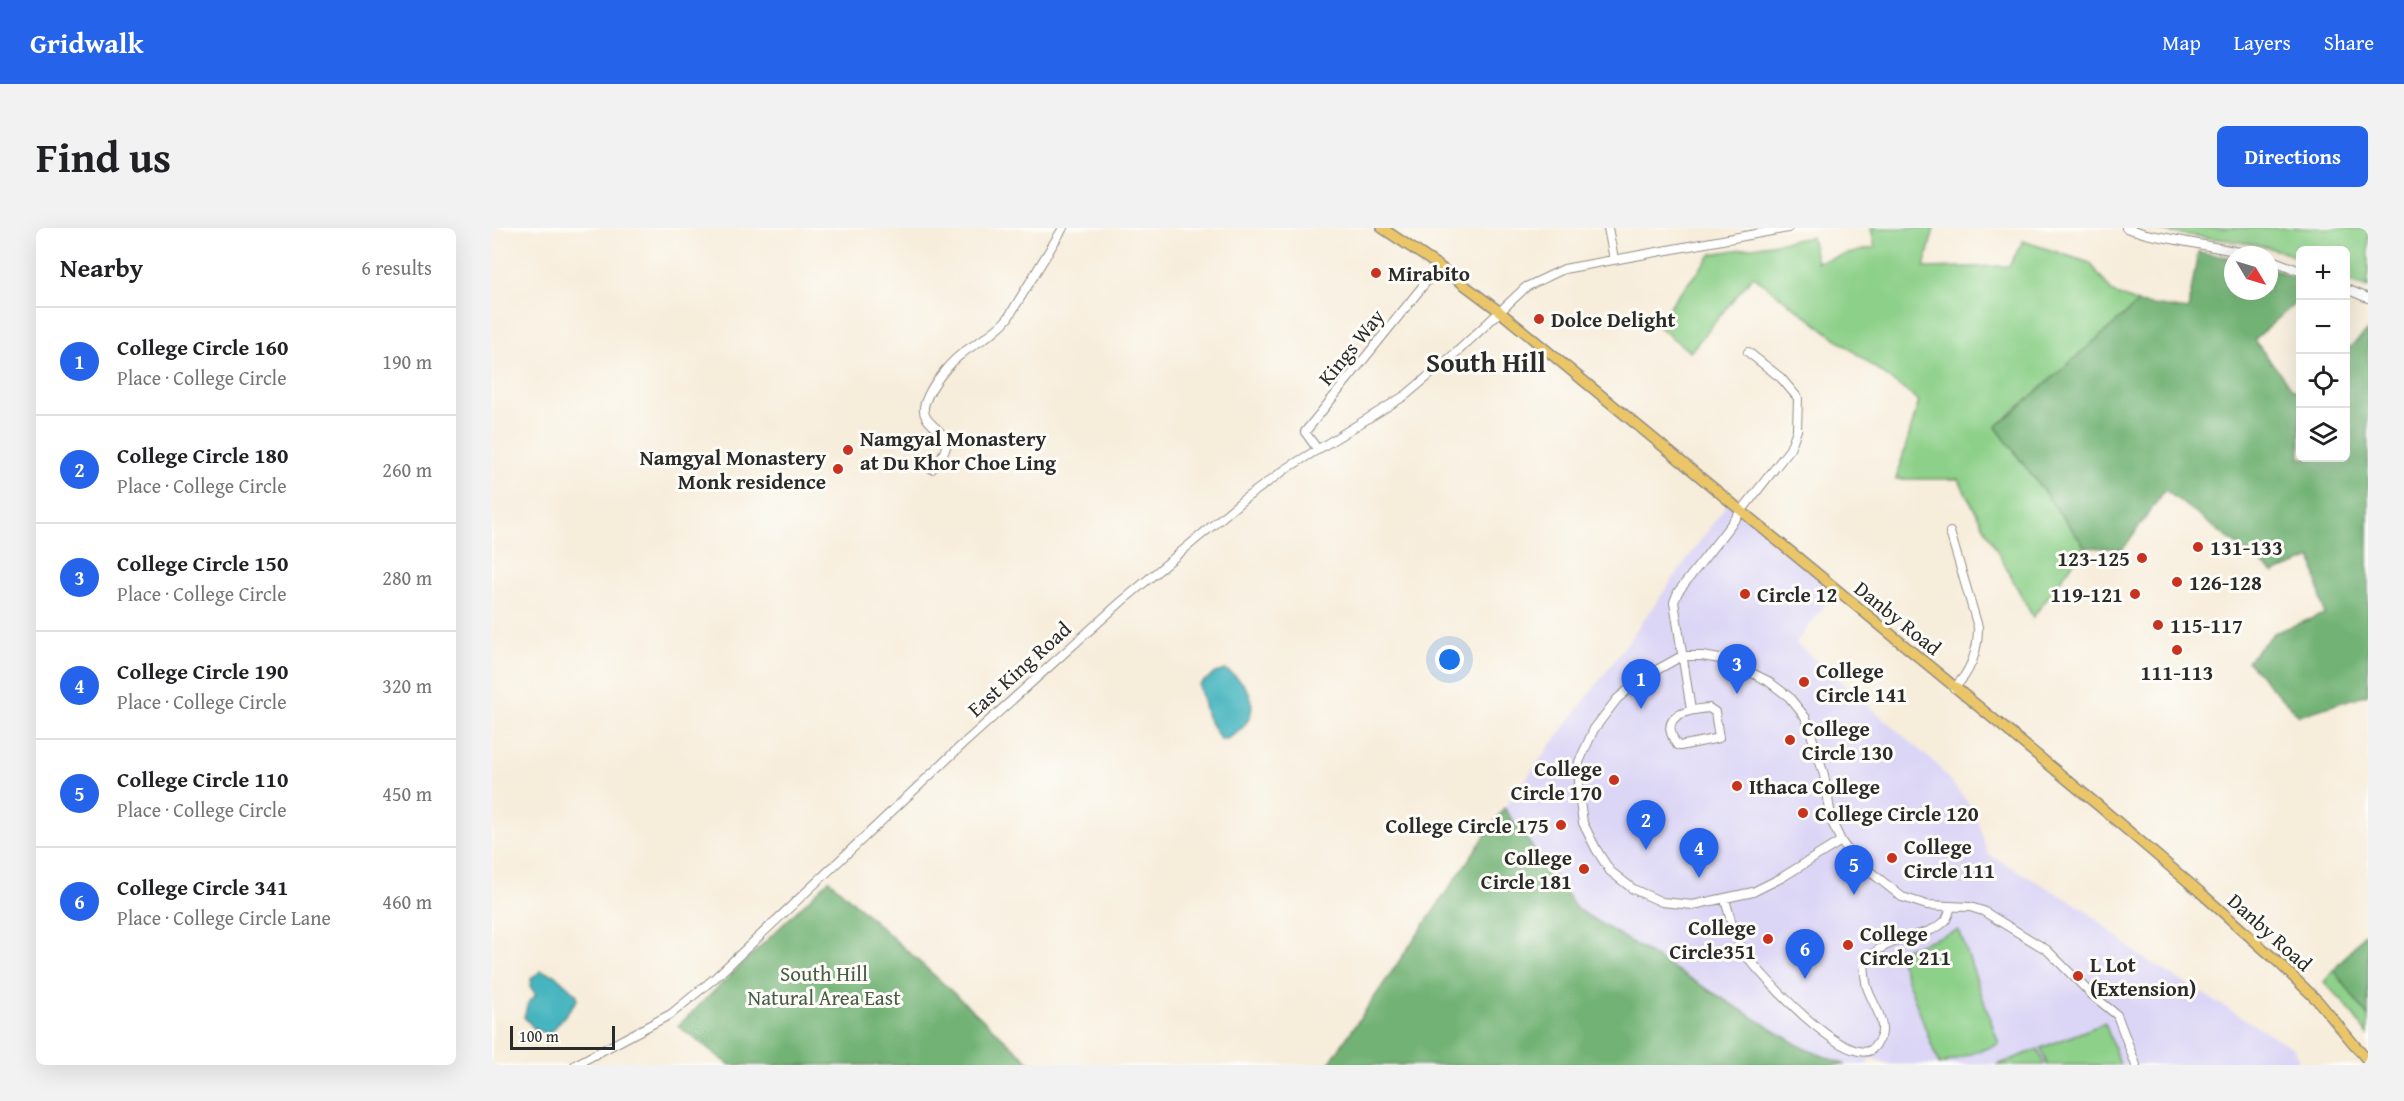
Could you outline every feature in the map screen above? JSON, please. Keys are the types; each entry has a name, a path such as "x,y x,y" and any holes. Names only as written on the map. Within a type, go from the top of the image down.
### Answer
{"main road":[{"name":"Danby Road","path":"1382,228 1439,266 1499,311 2099,806 2280,963 2318,1001 2368,1061"}],"street":[{"path":"932,469 945,450 946,444 945,438 925,419 923,412 926,400 957,358 1008,318 1063,228"},
{"path":"1608,228 1614,260"},
{"name":"East King Road","path":"575,1065 610,1048 683,1005 716,977 1027,685 1121,602 1243,500 1286,469 1406,395 1458,351 1526,287 1564,269 1788,228"},
{"path":"2126,228 2224,249"},
{"path":"2278,263 2296,270"},
{"name":"Kings Way","path":"1318,450 1305,432 1439,266"},
{"path":"2350,291 2368,298"},
{"path":"1691,710 1674,602 1678,592 1790,449 1799,414 1798,398 1780,378 1748,352"},
{"path":"1950,532 1978,627 1977,648 1973,659 1964,678 1954,688"},
{"path":"1841,842 1753,892 1693,905 1662,902 1633,890 1610,870 1596,849 1583,823 1579,794 1579,762 1594,729 1617,699 1642,678 1682,656 1702,656 1726,660 1768,681 1789,698 1806,718 1824,776 1832,822 1841,842 1853,858 1902,897 1927,905 1970,907 1983,911 2047,951 2117,1016 2136,1065"},
{"path":"1691,710 1713,710 1715,712 1719,738 1677,745 1671,723 1678,714 1691,710"},
{"path":"1725,899 1736,937 1745,954 1774,988 1824,1039 1851,1053 1869,1052 1883,1032 1881,1020 1868,988 1864,964 1871,954 1881,947 1935,927 1946,919 1951,906"}],"shaded area":[{"name":"Ithaca College","path":"1729,501 1836,591 1796,643 1937,765 1974,810 1988,854 2083,908 2140,956 2295,1049 2300,1065 1891,1065 1872,1058 1866,1065 1846,1065 1803,1048 1577,909 1504,808 1614,661"}],"green space":[{"path":"1871,228 1934,228 1924,268 2009,266 2023,241 2090,263 2113,293 2138,303 1996,427 2085,547 2033,617 1958,479 1896,479 1919,401 1753,276 1690,352 1655,324 1712,254 1811,237 1817,262 1875,247"},
{"path":"2149,228 2368,228 2368,288 2350,281 2350,246 2296,246 2296,257 2278,251 2278,246 2259,246"},
{"path":"2198,252 2224,256 2224,300 2278,300 2278,271 2296,278 2296,303 2254,340 2294,391 2296,389 2296,462 2350,462 2350,347 2368,331 2368,694 2299,716 2247,661 2274,633 2324,614 2312,558 2274,573 2165,490 2123,549 2085,547 1996,427 2138,303 2188,310"},
{"path":"1504,808 1577,909 1803,1048 1846,1065 1328,1065"},
{"name":"South Hill Natural Area East","path":"829,880 1033,1065 730,1065 678,1026"},
{"path":"1959,930 1999,1044 1939,1065 1897,952"},
{"path":"2368,930 2368,1035 2344,1003 2324,982"},
{"path":"2368,930 2368,1017 2334,970"},
{"path":"2105,1023 2120,1065 2047,1065 2041,1048"},
{"path":"2038,1049 2044,1065 1997,1065"}],"water":[{"path":"1226,670 1235,676 1247,690 1252,707 1246,724 1228,739 1221,740 1207,717 1199,685 1215,673"},
{"path":"541,971 555,975 577,995 577,1000 553,1030 547,1034 535,1029 524,1017 528,1003 536,995 530,986 531,979"}],"place":[{"name":"Mirabito","path":"1376,273"},
{"name":"Dolce Delight","path":"1539,319"},
{"name":"Namgyal Monastery at Du Khor Choe Ling","path":"848,450"},
{"name":"Namgyal Monastery Monk residence","path":"838,469"},
{"name":"131-133","path":"2198,547"},
{"name":"123-125","path":"2142,558"},
{"name":"126-128","path":"2177,582"},
{"name":"Circle 12","path":"1745,594"},
{"name":"119-121","path":"2135,594"},
{"name":"115-117","path":"2158,625"},
{"name":"111-113","path":"2177,650"},
{"name":"College Circle 141","path":"1804,682"},
{"name":"College Circle 150","path":"1737,694"},
{"name":"College Circle 160","path":"1641,709"},
{"name":"College Circle 130","path":"1790,740"},
{"name":"College Circle 170","path":"1614,780"},
{"name":"Ithaca College","path":"1737,786"},
{"name":"College Circle 120","path":"1803,813"},
{"name":"College Circle 175","path":"1561,825"},
{"name":"College Circle 180","path":"1646,850"},
{"name":"College Circle 111","path":"1892,858"},
{"name":"College Circle 181","path":"1584,869"},
{"name":"College Circle 190","path":"1699,878"},
{"name":"College Circle 110","path":"1854,895"},
{"name":"College Circle351","path":"1768,939"},
{"name":"College Circle 211","path":"1848,945"},
{"name":"L Lot (Extension)","path":"2078,976"},
{"name":"College Circle 341","path":"1805,979"}],"district":[{"name":"South Hill","path":"1486,362"}]}
